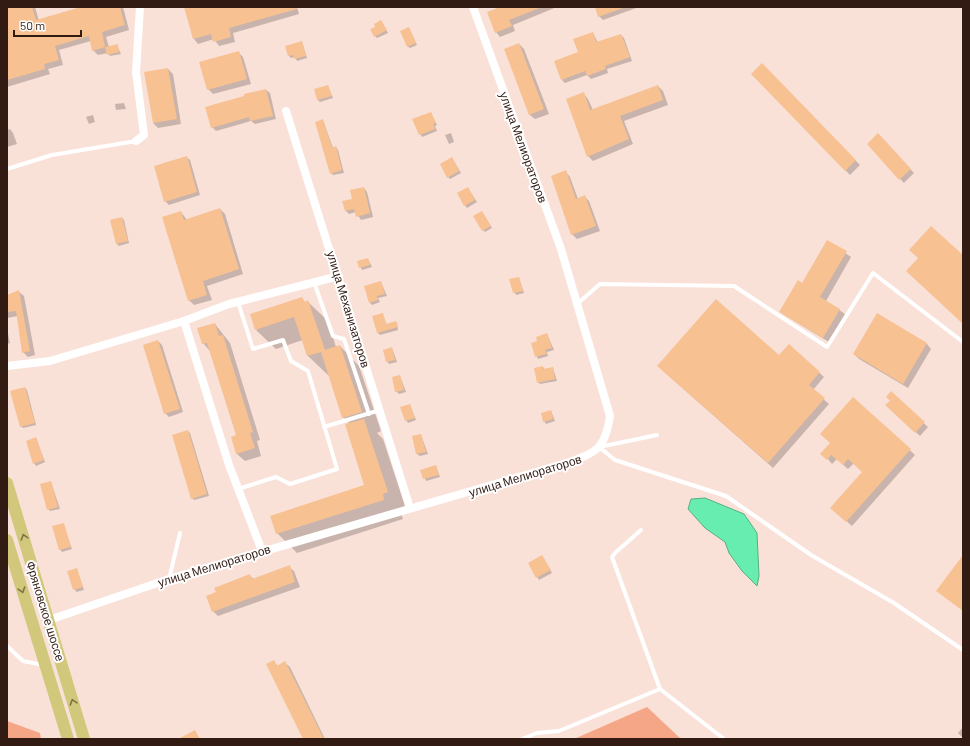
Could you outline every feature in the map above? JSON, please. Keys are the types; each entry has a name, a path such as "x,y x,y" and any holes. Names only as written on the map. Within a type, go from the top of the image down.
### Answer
{"main road":[{"name":"Фряновское шоссе","path":"7,483 84,739"},
{"name":"Фряновское шоссе","path":"7,540 68,739"}],"street":[{"path":"136,141 144,135 136,72 140,7"},
{"name":"улица Мелиораторов","path":"49,620 169,578 567,463 590,455 599,447 607,435 610,416 561,249 473,7"},
{"name":"улица Механизаторов","path":"286,111 339,276 410,508"},
{"path":"7,366 50,361 184,321 238,302 339,276"},
{"path":"184,321 238,489 262,551"}],"lane":[{"path":"7,169 52,155 136,141"},
{"path":"577,304 600,284 734,286 827,347 873,273 963,342"},
{"path":"314,282 333,336 344,339 369,414"},
{"path":"238,302 254,349 283,340 291,361 308,372 337,469 290,484 276,477 238,489"},
{"path":"324,427 380,410"},
{"path":"599,447 657,435"},
{"path":"599,447 615,460 726,496 811,556 894,603 963,650"},
{"path":"641,530 612,557 660,689 724,739"},
{"path":"169,578 180,533"},
{"path":"7,646 23,661 45,665"},
{"path":"522,739 537,733 559,731 660,689"}],"shaded area":[{"path":"705,498 744,514 757,533 759,576 757,586 742,571 729,553 725,542 705,528 688,509 691,499"},
{"path":"647,707 681,739 574,739"},
{"path":"7,721 40,733 41,739 7,739"}],"building":[{"path":"7,7 32,7 36,20 81,7 120,7 125,25 102,32 105,47 92,51 89,36 55,46 59,60 44,64 45,69 7,80"},
{"path":"184,7 296,7 297,9 229,28 231,37 213,42 211,34 193,39"},
{"path":"500,7 542,7 509,20 512,26 495,33 487,12"},
{"path":"595,7 623,7 623,8 598,17"},
{"path":"381,20 387,30 374,37 370,29 375,27 374,24"},
{"path":"409,27 416,43 407,47 400,31"},
{"path":"593,32 596,42 621,34 630,57 605,66 606,69 587,76 585,71 561,80 554,61 578,52 573,39"},
{"path":"302,41 306,56 294,59 293,55 288,56 285,46"},
{"path":"519,43 544,109 529,115 504,49"},
{"path":"118,44 119,52 107,55 105,47"},
{"path":"239,51 247,79 207,90 199,62"},
{"path":"762,63 856,160 845,171 751,74"},
{"path":"168,68 177,119 153,123 144,72"},
{"path":"328,85 332,96 317,100 314,89"},
{"path":"658,85 663,100 620,116 629,139 587,157 566,99 584,92 590,110"},
{"path":"266,89 273,116 250,121 249,117 211,128 205,107 244,96 244,94"},
{"path":"431,112 436,123 433,124 435,129 419,135 412,119"},
{"path":"323,119 332,148 336,146 342,170 330,174 315,122"},
{"path":"878,133 911,169 899,180 867,144"},
{"path":"187,156 197,192 164,202 154,166"},
{"path":"452,157 459,171 447,178 440,164"},
{"path":"566,170 576,199 585,195 596,226 571,235 551,176"},
{"path":"364,187 370,213 356,217 354,209 345,211 342,201 352,199 350,190"},
{"path":"468,187 475,200 464,206 457,193"},
{"path":"220,208 239,269 203,281 207,295 188,301 162,217 181,211 184,220"},
{"path":"482,211 491,226 482,231 473,216"},
{"path":"122,217 128,241 116,244 110,220"},
{"path":"931,226 963,255 963,324 906,271 918,258 909,250"},
{"path":"827,240 847,251 820,297 840,309 823,338 779,312 798,280 802,283"},
{"path":"368,258 370,265 359,268 357,261"},
{"path":"519,277 523,291 513,293 509,279"},
{"path":"381,281 385,294 377,296 378,300 369,303 364,286"},
{"path":"19,290 30,351 22,353 16,311 7,312 7,295"},
{"path":"302,297 305,302 308,300 325,350 340,345 362,412 342,418 321,352 307,356 294,317 255,330 250,314"},
{"path":"716,299 779,355 789,344 820,372 809,385 825,398 768,463 657,366"},
{"path":"383,313 386,324 396,321 398,327 377,333 372,316"},
{"path":"877,313 927,343 903,384 853,354"},
{"path":"215,323 219,336 223,335 253,432 250,433 255,448 236,454 231,437 236,435 207,343 202,344 197,328"},
{"path":"547,333 552,348 545,350 547,354 535,357 531,343 537,341 536,337"},
{"path":"158,340 180,409 164,414 143,345"},
{"path":"392,347 395,360 386,362 383,350"},
{"path":"543,366 543,369 553,367 555,379 537,383 534,368"},
{"path":"400,375 404,390 395,392 392,377"},
{"path":"25,387 35,423 20,427 10,391"},
{"path":"891,391 925,422 915,433 885,405 890,401 886,397"},
{"path":"853,397 911,449 846,522 830,508 862,472 848,459 843,465 831,455 827,460 820,454 830,443 820,434"},
{"path":"410,404 415,418 405,421 400,407"},
{"path":"551,410 553,419 543,422 541,413"},
{"path":"364,419 388,492 383,494 384,500 276,534 270,516 364,485 345,424"},
{"path":"188,430 207,494 191,499 172,435"},
{"path":"421,434 426,452 416,454 412,436"},
{"path":"36,437 44,460 33,464 26,441"},
{"path":"436,465 439,475 423,479 420,470"},
{"path":"51,481 58,507 47,510 40,484"},
{"path":"64,523 71,547 59,550 52,526"},
{"path":"542,555 551,570 536,578 528,563"},
{"path":"963,555 963,611 936,591"},
{"path":"290,565 295,582 212,612 206,596 216,592 214,588 250,574 252,579"},
{"path":"77,568 83,587 73,590 67,571"},
{"path":"274,660 277,666 285,661 324,739 303,739 266,664"},
{"path":"195,730 200,739 178,739"}]}
